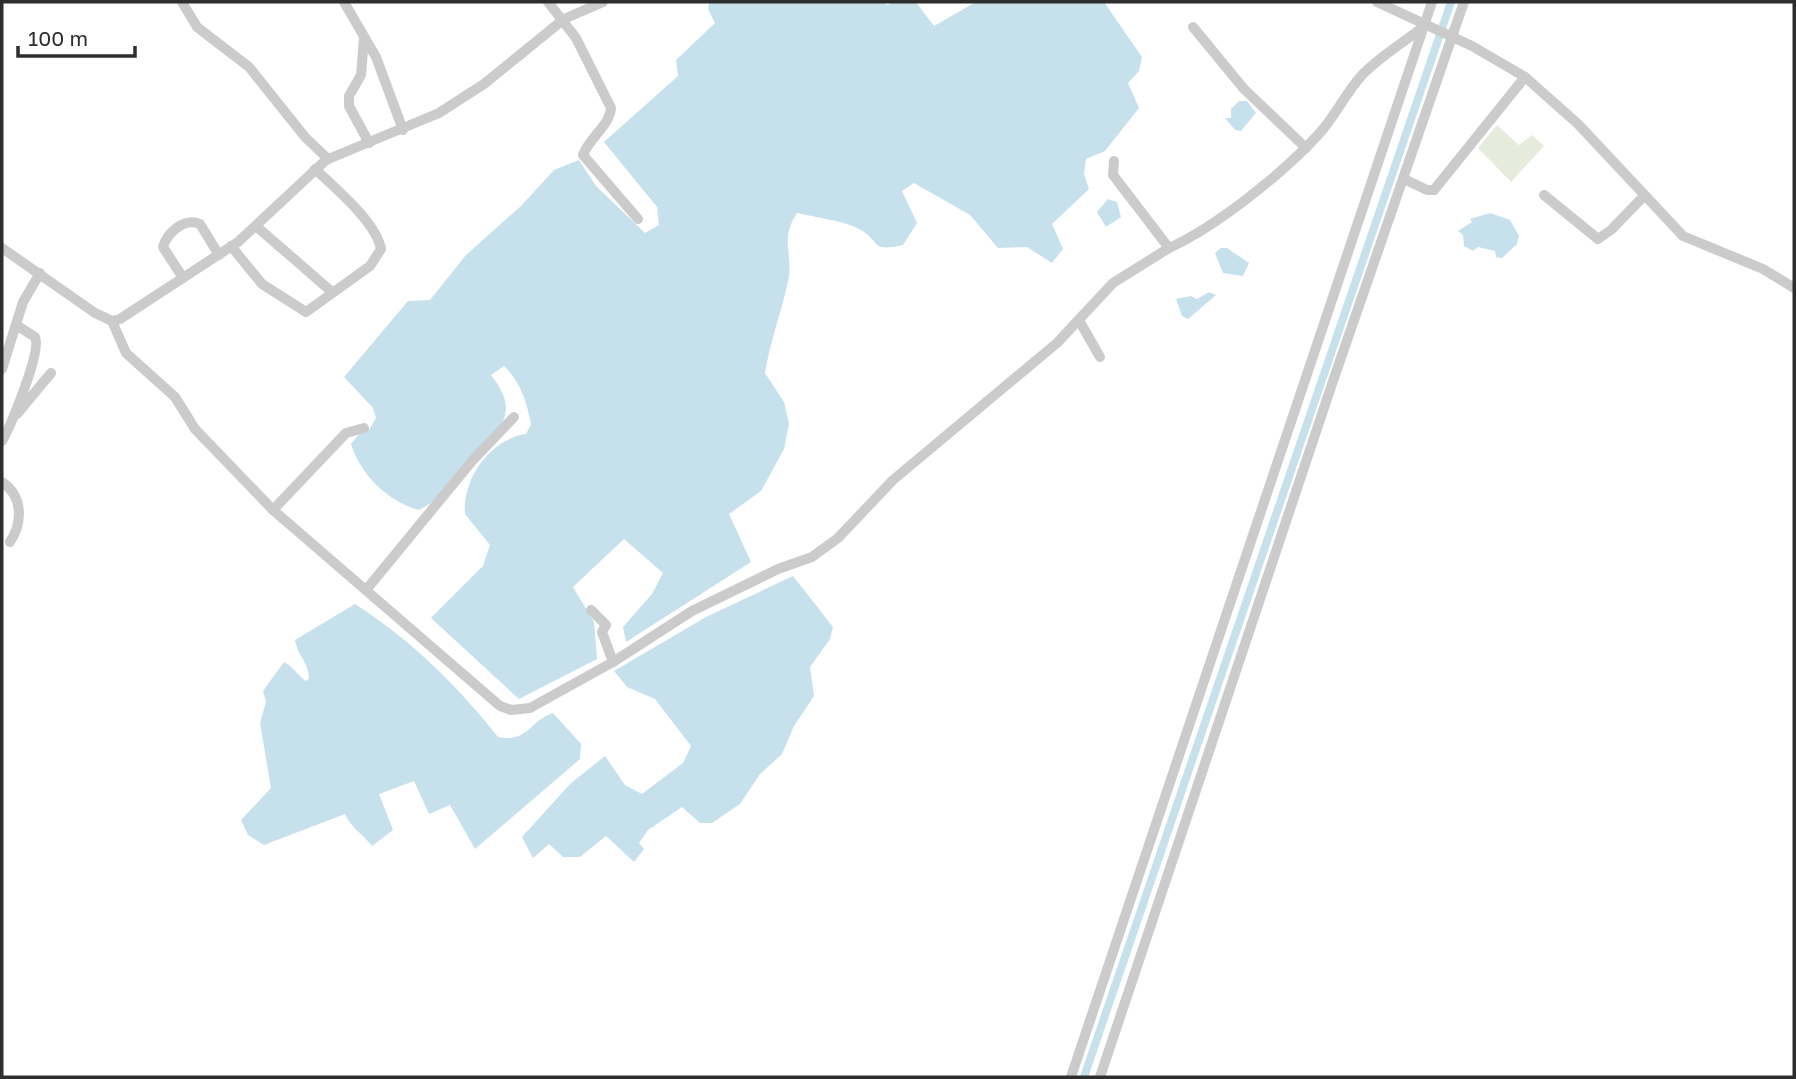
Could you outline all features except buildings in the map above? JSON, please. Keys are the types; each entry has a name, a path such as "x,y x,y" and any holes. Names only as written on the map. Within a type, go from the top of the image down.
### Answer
{"street":[{"path":"182,2 197,27 249,67 305,137 328,159"},
{"path":"344,2 379,64 404,130"},
{"path":"548,2 564,19 611,108 610,117 594,135 583,155 638,219"},
{"path":"112,321 219,255 256,226 328,159 404,130 484,84 564,19 603,2"},
{"path":"1377,2 1450,35 1525,77 1578,124 1683,236 1763,269 1794,288"},
{"path":"1071,1077 1432,2"},
{"path":"1100,1077 1251,623 1404,179 1450,35 1464,2"},
{"path":"2,248 75,300 112,321 126,353 175,397 195,429 273,510 499,706 511,710 530,708 613,662 672,621 778,569 812,557 838,538 893,480 1080,322 1113,283 1196,234 1264,185 1306,148 1360,78 1382,56 1425,26"},
{"path":"1193,27 1244,89 1306,148"},
{"path":"364,35 363,66 349,96 349,106 369,143"},
{"path":"357,83 379,64"},
{"path":"1404,179 1427,190 1434,190 1525,77"},
{"path":"1114,161 1113,176 1169,248"},
{"path":"230,246 262,284 306,312 370,266 381,249 374,232 315,169"},
{"path":"1544,195 1598,239 1611,230 1644,196"},
{"path":"183,278 163,247 170,233 179,227 190,221 200,224 219,255"},
{"path":"256,226 332,292"},
{"path":"2,369 23,302 40,273"},
{"path":"1080,322 1100,357"},
{"path":"16,325 38,342 17,414"},
{"path":"2,440 17,414 51,373"},
{"path":"366,590 472,461 514,417"},
{"path":"273,510 346,433 364,428"},
{"path":"2,482 15,494 18,510 19,522 10,542"},
{"path":"591,610 606,625 602,632 613,662"}],"green space":[{"path":"1497,125 1519,145 1532,135 1544,146 1511,182 1478,148"}],"water":[{"path":"709,2 882,2 888,5 892,2 916,2 934,26 976,2 1104,2 1142,57 1139,71 1128,83 1139,108 1105,151 1086,159 1084,174 1089,189 1052,224 1063,249 1052,263 1027,247 998,248 970,215 914,183 902,191 917,223 903,245 881,247 854,227 797,213 789,231 788,282 765,373 784,402 789,424 784,449 761,491 729,514 751,562 626,642 623,627 652,594 663,573 624,539 573,587 594,622 597,659 519,699 431,618 483,566 490,545 465,514 465,501 473,475 490,452 513,437 526,434 531,424 519,385 504,366 491,375 506,404 502,423 433,502 419,510 386,494 361,466 351,444 360,433 369,430 376,418 373,408 344,377 408,301 430,300 466,255 521,206 554,170 579,160 596,186 645,233 659,225 657,207 604,142 678,76 676,60 715,23 708,9"},
{"path":"1239,101 1247,101 1256,113 1241,131 1235,130 1225,118 1231,118 1231,109"},
{"path":"1108,199 1117,202 1121,217 1106,227 1097,212"},
{"path":"1490,213 1510,220 1519,236 1517,244 1502,258 1496,257 1495,251 1478,247 1473,251 1464,246 1463,235 1458,231 1472,222 1470,219"},
{"path":"1221,248 1227,248 1249,263 1243,276 1223,273 1215,253"},
{"path":"1209,292 1216,295 1188,319 1182,316 1176,299 1191,296 1197,299"},
{"path":"793,576 833,627 830,639 810,667 814,696 794,726 782,754 760,774 740,804 712,823 700,823 682,807 648,830 639,843 644,849 634,862 606,836 580,857 563,857 549,844 533,858 522,837 570,784 605,756 625,785 642,794 683,763 691,746 655,699 627,687 614,671 706,617"},
{"path":"355,604 395,632 432,664 498,737 516,737 553,713 581,744 580,759 475,849 450,805 429,814 414,781 379,794 393,830 372,846 345,814 264,845 248,835 241,820 271,788 260,723 266,702 263,691 284,662 306,681 309,678 308,673 295,640"}],"waterway":[{"path":"1084,1077 1451,2"}]}
